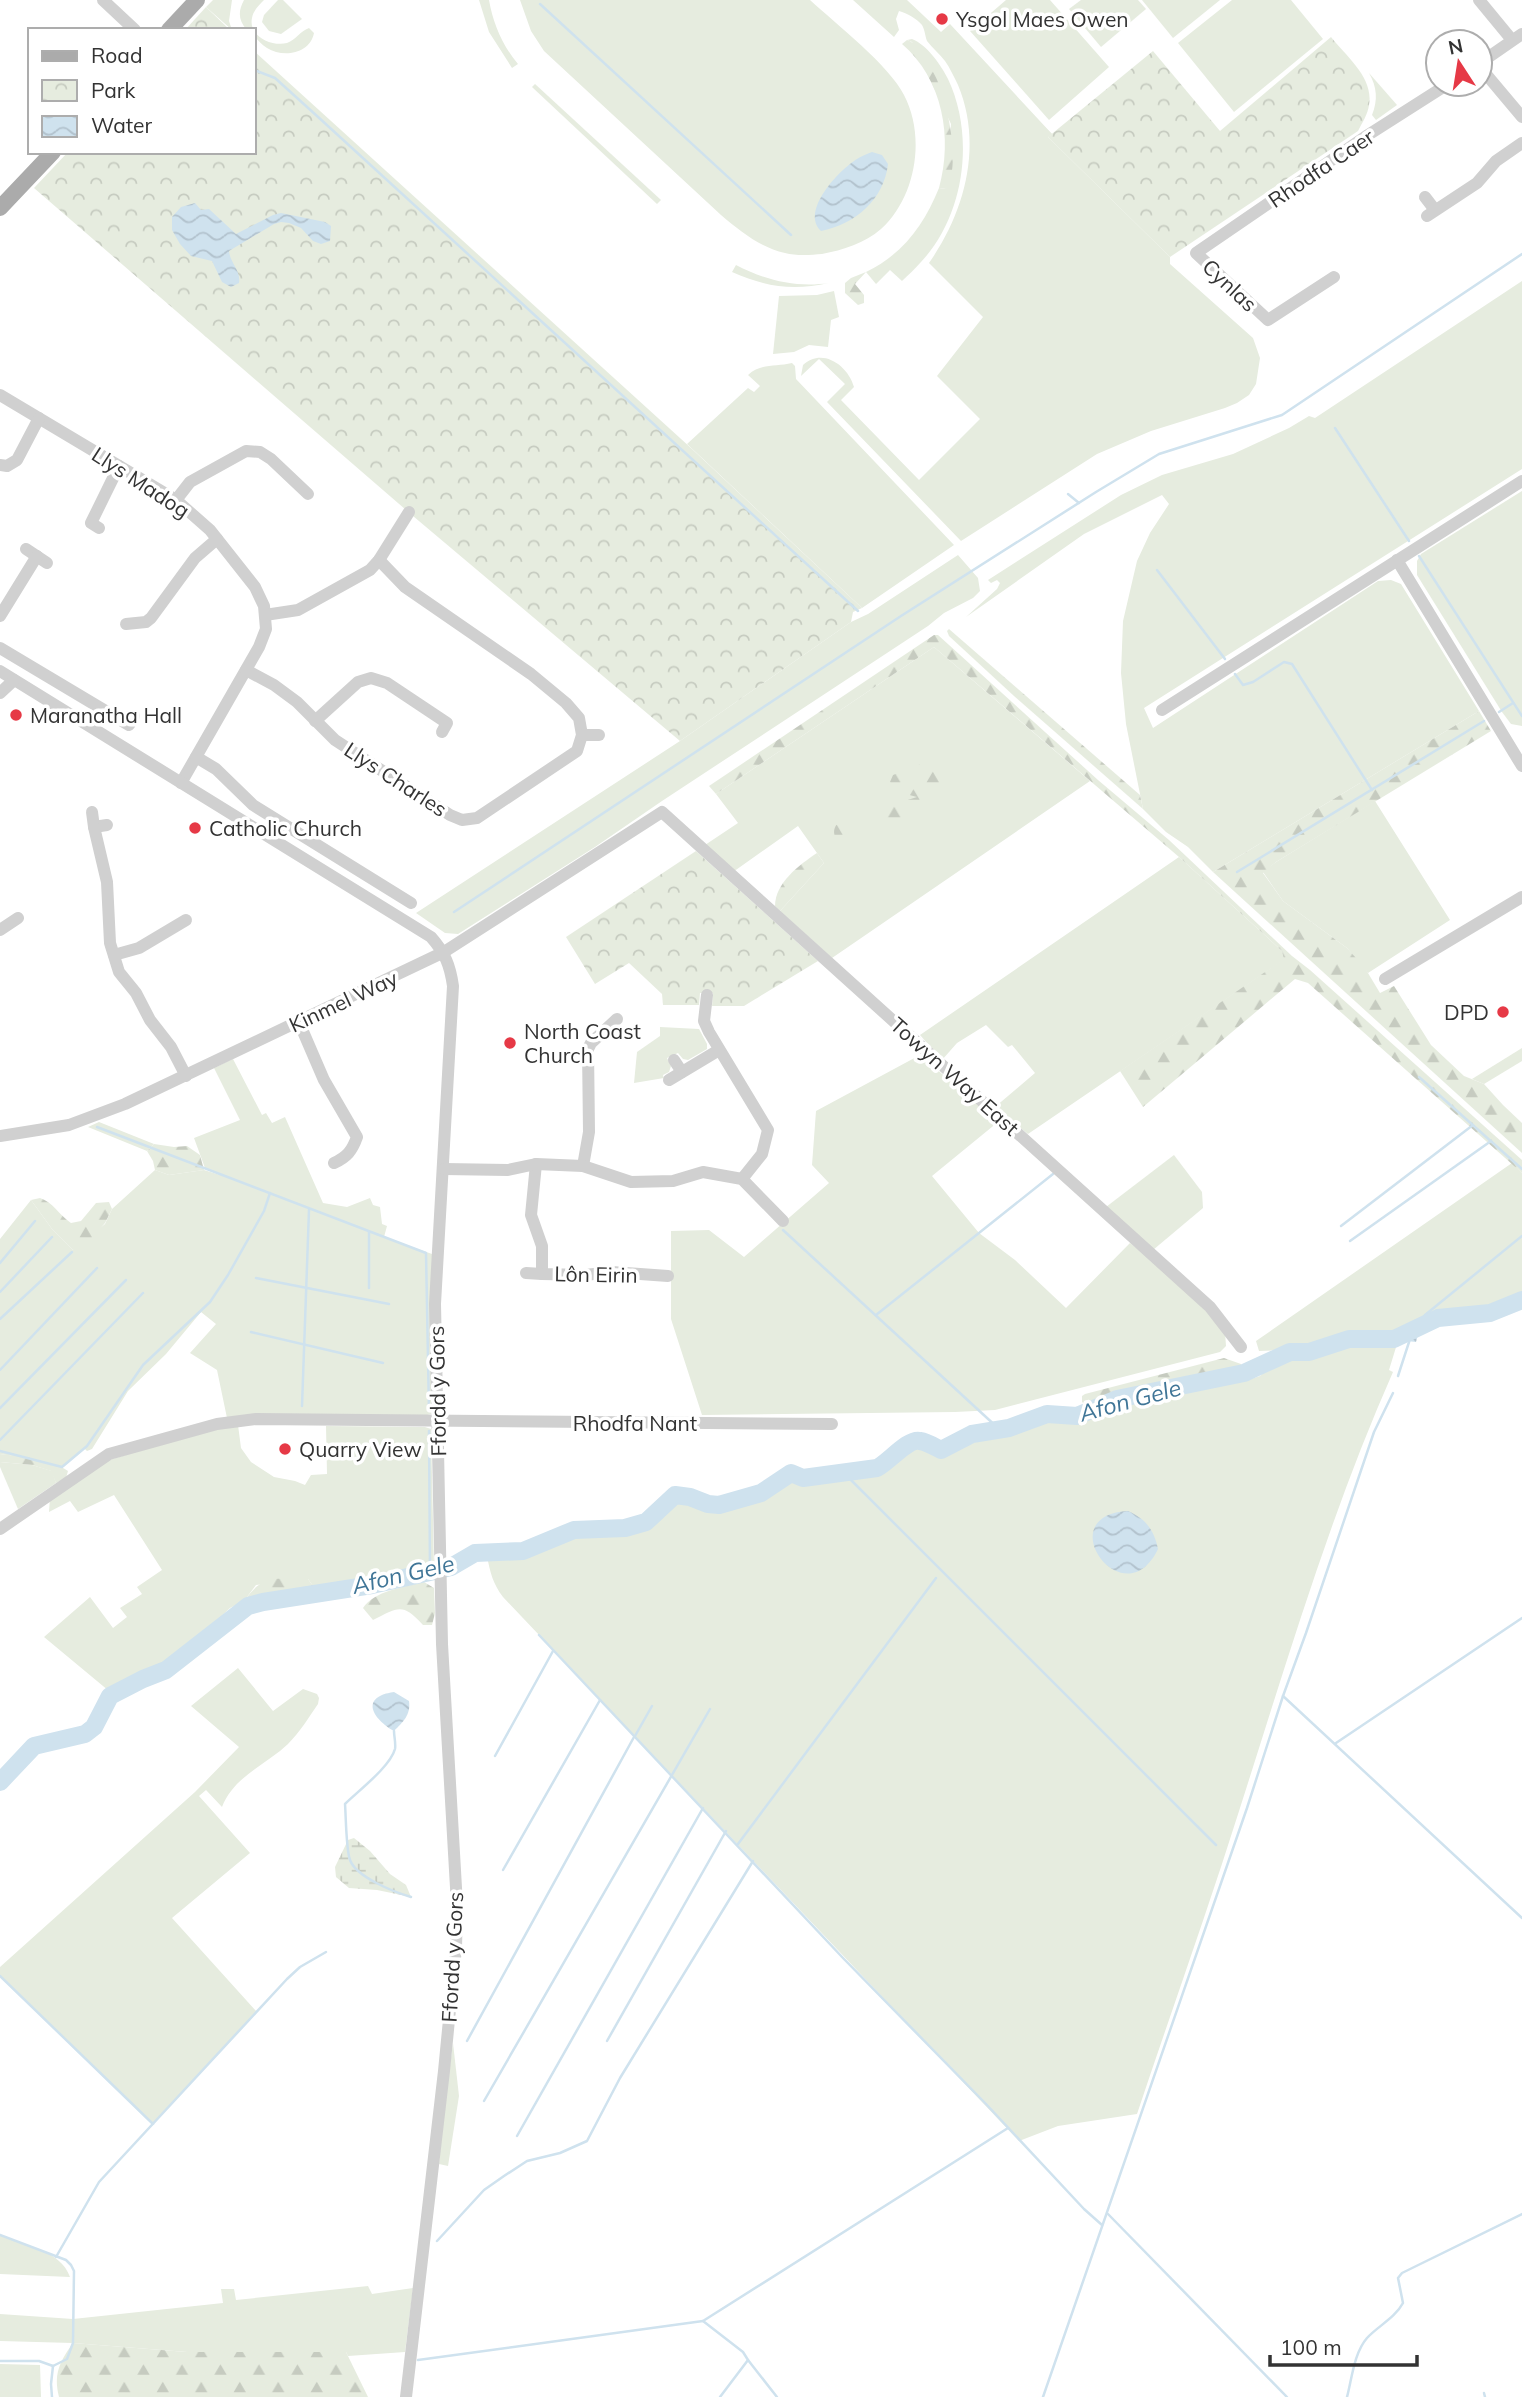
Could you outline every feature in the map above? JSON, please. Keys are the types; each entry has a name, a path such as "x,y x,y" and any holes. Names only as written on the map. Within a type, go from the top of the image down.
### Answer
{"main road":[{"path":"171,28 197,0"},
{"path":"0,208 51,154"}],"street":[{"path":"103,0 133,28"},
{"path":"1479,0 1517,37 1494,54"},
{"path":"1494,79 1517,103 1522,117"},
{"name":"Rhodfa Caer","path":"1196,253 1426,98"},
{"path":"1425,197 1431,213 1478,183 1496,161 1522,143"},
{"name":"Cynlas","path":"1196,253 1268,320 1334,277"},
{"name":"Llys Madog","path":"0,395 176,500 217,539 255,587 265,615"},
{"path":"0,465 7,466 17,460 39,418"},
{"path":"176,500 190,482 246,452 260,452 271,459 308,494"},
{"path":"99,528 90,523 119,466"},
{"path":"1162,710 1522,481"},
{"path":"181,783 246,670 266,629 265,615 299,610 370,570 379,561 409,512"},
{"path":"125,624 154,623 195,558 217,539"},
{"path":"0,616 37,556"},
{"path":"1396,560 1517,746 1522,766"},
{"path":"379,561 405,587 531,674 566,703 579,718 582,735 599,735"},
{"path":"0,648 129,725 134,716"},
{"name":"Llys Charles","path":"246,670 274,685 297,702 335,740 450,815 462,820 477,818 577,751 582,735"},
{"path":"0,671 431,937 444,952"},
{"path":"314,721 358,682 371,678 387,683 447,723 442,732"},
{"path":"0,693 14,680"},
{"path":"196,757 222,775 253,805 411,903"},
{"path":"92,812 101,826 110,943 119,972 171,1047 186,1076"},
{"name":"Kinmel Way","path":"0,1136 69,1125 125,1104 444,952 662,812"},
{"name":"Towyn Way East","path":"662,812 1210,1307 1241,1346"},
{"path":"1385,979 1522,897"},
{"path":"1,925 18,918"},
{"path":"114,956 139,948 177,919"},
{"name":"Ffordd y Gors","path":"406,2397 456,1948 454,1823 442,1644 435,1304 453,986 451,969 444,952"},
{"path":"707,995 704,1021 768,1130 762,1154 742,1180"},
{"path":"583,1166 589,1132 588,1049 591,1043 609,1035 617,1020"},
{"path":"299,1021 324,1080 357,1138 353,1150 334,1163"},
{"path":"669,1080 719,1050"},
{"path":"674,1060 682,1072"},
{"path":"444,1169 508,1170 536,1164 583,1166 631,1182 673,1181 704,1172 742,1180 783,1221"},
{"name":"Lôn Eirin","path":"536,1164 531,1215 541,1246 542,1274"},
{"name":"Lôn Eirin","path":"526,1273 585,1275 611,1272 649,1281 668,1276"},
{"name":"Rhodfa Nant","path":"0,1529 109,1454 217,1424 256,1419 832,1424"}],"green space":[{"path":"213,0 232,0 229,21 231,28 230,28 206,7"},
{"path":"244,0 264,0 253,15 253,28 244,26 241,8"},
{"path":"278,0 283,0 302,19 281,34 269,31 262,22 264,15"},
{"path":"479,0 489,0 499,34 518,64 512,68 489,32"},
{"path":"520,0 810,0 875,58 904,95 915,129 916,147 914,166 902,200 893,216 875,234 838,250 822,254 794,255 759,243 721,215 544,51 531,31"},
{"path":"853,0 907,0 941,32 950,24 1052,134 1048,137 1170,257 1170,264 1253,338 1260,358 1256,384 1249,395 1225,408 1151,431 1097,454 961,541 827,402 845,384 819,359 801,376 803,365 810,360 826,358 840,366 854,387 841,400 919,480 980,419 937,376 983,317 929,263 942,243 961,200 969,154 965,108 958,85 943,58 927,41 920,23 899,11 896,19 899,30 894,37"},
{"path":"1006,0 1050,0 1109,67 1049,120 970,31"},
{"path":"1081,0 1138,0 1146,9 1101,47 1069,9"},
{"path":"1142,0 1220,0 1173,38"},
{"path":"1232,0 1291,0 1323,39 1234,112 1178,43"},
{"path":"206,7 228,28 187,28"},
{"path":"309,28 314,33 307,46 295,52 281,53 265,47 256,38 256,33 268,42 281,44 290,42"},
{"path":"951,37 1052,134 1048,137 982,81 944,45 943,40"},
{"path":"1331,37 1358,68 1367,86 1368,108 1358,131 1170,257 1048,137 1153,51 1220,131"},
{"path":"912,39 923,46 937,62 948,79 956,101 963,150 961,174 948,222 919,265 902,281 890,270 876,284 866,272 891,256 911,237 939,188 946,189 951,124 912,42 907,40"},
{"path":"907,40 919,48 930,64 946,108 953,156 946,189 939,188 945,149 941,110 927,74 902,44"},
{"path":"256,53 691,448 862,608 853,612 851,622 680,741 413,516 34,188 66,154 256,154"},
{"path":"1369,73 1397,105 1376,120 1372,115 1376,99 1375,88"},
{"path":"535,84 661,200 657,204 532,87"},
{"path":"736,265 781,282 829,283 803,287 768,284 732,272"},
{"path":"866,272 855,284 864,295 864,303 858,305 845,293 845,283"},
{"path":"1522,281 1522,469 1144,708 1153,728 1378,581 1391,580 1401,584 1479,711 1213,872 1143,809 1126,724 1121,673 1123,621 1137,561 1150,533 1169,504 1162,495 1084,534 966,617 997,589 1000,583 997,580 991,583 988,580 1121,495 1162,475 1233,454 1309,416 1315,418"},
{"path":"834,291 839,317 831,320 828,347 809,345 794,352 773,354 779,296 817,295"},
{"path":"792,363 795,366 796,379 954,545 862,608 687,444 748,388 754,392 760,386 748,375 753,371"},
{"path":"1522,491 1522,726 1511,724 1502,712 1417,575 1417,561 1421,554"},
{"path":"958,555 978,578 980,591 973,598 944,613 595,847 458,934 445,933 416,913 680,741 851,622 868,614"},
{"path":"949,629 1140,795 1143,809 949,636"},
{"path":"934,635 938,635 1098,780 1169,840 1292,956 1522,1160 1522,1173 1308,983 1295,979 1143,1107 1120,1071 1284,959 1282,951 1179,857 934,647 716,794 709,786"},
{"path":"934,647 1090,781 832,958 780,911 824,863 798,826 733,872 705,845 738,823 716,794"},
{"path":"1479,711 1491,731 1276,862 1263,873 1283,901 1347,948 1365,968 1380,993 1394,986 1431,1045 1464,1076 1484,1084 1522,1123 1522,1153 1213,872"},
{"path":"921,764 943,764 948,769 947,776 928,796 926,811 913,821 886,829 876,822 876,810 917,797 898,792 890,782 893,775"},
{"path":"1375,801 1450,920 1368,973 1347,948 1283,901 1263,872"},
{"path":"843,824 854,836 854,842 849,845 838,843 834,834 836,825"},
{"path":"696,851 818,961 744,1006 712,1006 713,993 700,993 699,1005 663,1005 662,994 629,963 595,984 566,937"},
{"path":"817,853 824,863 780,911 775,906 776,898 784,882"},
{"path":"1179,857 1282,951 1285,959 1028,1134 995,1107 1035,1073 1012,1045 1008,1047 986,1025 957,1043 942,1060 920,1035"},
{"path":"660,1027 699,1029 707,1049 688,1060 678,1053 667,1058 671,1066 669,1072 663,1075 664,1078 634,1083 637,1052 660,1036"},
{"path":"1522,1048 1522,1061 1484,1084 1472,1079"},
{"path":"920,1055 998,1122 932,1176 979,1233 1015,1260 1066,1308 1130,1243 1182,1285 1225,1332 1226,1346 1220,1352 995,1410 702,1415 671,1319 671,1231 709,1230 744,1257 829,1183 812,1165 816,1111"},
{"path":"233,1059 262,1115 266,1113 272,1123 285,1117 323,1203 347,1207 370,1198 373,1205 380,1207 382,1224 387,1226 384,1237 432,1254 431,1414 227,1418 217,1370 190,1353 216,1324 201,1312 166,1354 128,1391 92,1449 87,1451 84,1448 62,1467 39,1460 0,1454 0,1239 31,1200 52,1229 73,1250 105,1224 112,1209 155,1170 169,1175 204,1170 220,1175 205,1168 194,1138 240,1120 214,1068"},
{"path":"99,1122 154,1144 147,1151 88,1127"},
{"path":"154,1144 187,1146 200,1155 204,1170 169,1175 155,1170 147,1151"},
{"path":"1174,1155 1202,1192 1203,1208 1153,1250 1106,1207"},
{"path":"1512,1163 1522,1173 1522,1296 1492,1308 1427,1316 1386,1338 1347,1337 1308,1349 1259,1351 1256,1341"},
{"path":"40,1198 49,1202 71,1223 81,1221 96,1203 109,1202 112,1209 105,1223 83,1249 73,1250 52,1229 31,1200"},
{"path":"1339,1344 1372,1346 1397,1344 1389,1370 1393,1372 1311,1587 1137,2114 1058,2126 1019,2141 503,1597 494,1583 489,1567 487,1556 527,1554 574,1534 622,1531 646,1525 676,1500 689,1500 716,1510 727,1509 762,1497 789,1480 877,1470 893,1461 911,1445 920,1445 939,1453 971,1438 1046,1418 1077,1419 1116,1402 1218,1381 1248,1380 1260,1376 1282,1358 1309,1356"},
{"path":"1224,1358 1241,1364 1241,1371 1143,1389 1087,1406 1082,1402 1082,1396 1085,1394"},
{"path":"238,1425 241,1448 251,1462 274,1477 305,1485 311,1475 327,1474 326,1426 431,1429 434,1567 316,1590 308,1579 256,1585 244,1601 230,1608 184,1652 109,1691 44,1637 90,1597 113,1628 127,1617 120,1608 142,1594 137,1587 162,1570 114,1495 78,1512 70,1501 49,1512 50,1498 106,1461 201,1432"},
{"path":"0,1454 53,1463 68,1471 66,1478 56,1483 51,1471 32,1465 0,1462"},
{"path":"0,1462 32,1465 52,1471 56,1483 18,1509"},
{"path":"308,1579 316,1590 244,1601 261,1583"},
{"path":"424,1582 434,1588 435,1613 432,1625 423,1625 410,1613 400,1609 373,1620 363,1608 374,1597"},
{"path":"238,1668 273,1711 303,1689 317,1694 318,1704 292,1739 234,1787 222,1807 206,1790 199,1796 250,1853 172,1918 257,2012 153,2124 0,1976 0,1967 195,1792 239,1747 191,1706"},
{"path":"354,1838 370,1851 390,1874 406,1885 411,1897 349,1888 336,1877 335,1867 348,1840"},
{"path":"453,2043 459,2096 448,2166 439,2164"},
{"path":"0,2235 50,2254 65,2268 70,2277 0,2274"},
{"path":"368,2286 372,2294 413,2288 405,2352 348,2356 346,2352 187,2352 73,2343 0,2341 0,2314 73,2319 223,2303 221,2289 234,2289 236,2300"},
{"path":"73,2343 187,2352 346,2352 368,2397 59,2397 59,2368"},
{"path":"0,2364 40,2365 41,2397 0,2397"}],"water":[{"path":"872,152 882,155 888,164 881,188 874,199 857,216 834,228 821,231 816,223 815,213 824,192 849,164"},
{"path":"195,203 201,210 209,209 236,234 281,213 325,222 331,226 330,241 321,244 313,241 301,228 289,223 274,224 229,251 239,278 239,283 231,287 222,282 212,261 191,256 172,230 172,217 181,207"},
{"path":"1442,1313 1462,1315 1427,1324 1416,1342 1407,1341 1407,1333 1394,1339 1364,1340 1392,1337 1427,1316"},
{"path":"1128,1511 1148,1526 1158,1549 1144,1568 1128,1574 1112,1569 1100,1558 1093,1544 1094,1529 1105,1517"},
{"path":"394,1692 409,1701 409,1710 406,1718 394,1731 380,1721 373,1709 373,1703 383,1695"}],"waterway":[{"path":"540,4 791,235"},
{"path":"256,71 275,78 858,611"},
{"path":"454,912 901,616 1096,492 1159,454 1282,415 1522,254"},
{"path":"1335,428 1409,541"},
{"path":"1068,494 1079,503"},
{"path":"1419,556 1522,716"},
{"path":"1157,570 1225,659"},
{"path":"1235,674 1243,685 1253,682 1284,662 1292,664 1372,790"},
{"path":"1499,712 1513,703"},
{"path":"1237,872 1484,721"},
{"path":"1419,1077 1522,1169"},
{"path":"1341,1226 1473,1125"},
{"path":"97,1127 426,1253 429,1411"},
{"path":"1350,1241 1491,1141"},
{"path":"876,1315 1053,1174"},
{"path":"0,1451 62,1467 87,1446 143,1365 210,1302 264,1211 270,1193"},
{"path":"302,1406 309,1210"},
{"path":"0,1263 35,1221"},
{"path":"783,1230 999,1429"},
{"path":"369,1232 369,1288"},
{"path":"1425,1315 1522,1236"},
{"path":"0,1292 52,1237"},
{"path":"0,1319 72,1252"},
{"path":"0,1370 97,1268"},
{"path":"256,1278 389,1304"},
{"path":"0,1408 126,1280"},
{"path":"0,1440 143,1293"},
{"name":"Afon Gele","path":"0,1782 34,1746 85,1734 94,1727 110,1696 166,1670 248,1606 372,1585 430,1572 451,1567 475,1553 523,1551 574,1530 625,1528 646,1522 675,1495 719,1505 761,1493 791,1473 803,1478 877,1468 915,1441 925,1442 941,1450 972,1434 1009,1428 1047,1414 1077,1416 1117,1399 1244,1373 1290,1352 1309,1352 1349,1339 1394,1339 1438,1318 1490,1313 1522,1300"},
{"path":"251,1332 383,1363"},
{"path":"1398,1376 1410,1339"},
{"path":"1043,2397 1374,1432 1393,1393"},
{"path":"429,1431 430,1572"},
{"path":"843,1472 1216,1845"},
{"path":"738,1844 936,1578"},
{"path":"1336,1743 1522,1618"},
{"path":"539,1635 843,1958 1102,2225"},
{"path":"495,1756 553,1651"},
{"path":"1283,1696 1522,1918"},
{"path":"503,1870 600,1700"},
{"path":"635,1736 652,1706"},
{"path":"484,2101 710,1709"},
{"path":"394,1731 395,1747 392,1756 345,1804 348,1848 350,1860 367,1878 411,1897"},
{"path":"467,2041 634,1737"},
{"path":"517,2136 703,1808"},
{"path":"607,2041 726,1831"},
{"path":"437,2241 484,2190 504,2176 527,2161 560,2153 587,2141 620,2078 753,1861"},
{"path":"56,2257 99,2182 287,1979 300,1967 326,1952"},
{"path":"0,1976 153,2124"},
{"path":"720,2397 748,2360 743,2352 703,2321 1008,2128"},
{"path":"1108,2214 1287,2397"},
{"path":"1347,2397 1356,2358 1363,2344 1403,2303 1398,2278 1402,2273 1522,2214"},
{"path":"0,2235 66,2260 74,2271 73,2343 67,2359 53,2366"},
{"path":"418,2360 703,2321"},
{"path":"748,2360 777,2397"},
{"path":"0,2361 39,2361 53,2366"},
{"path":"52,2397 53,2366"},
{"path":"1484,2393 1485,2397"}],"place":[{"name":"Ysgol Maes Owen","path":"942,19"},
{"name":"Maranatha Hall","path":"16,715"},
{"name":"Catholic Church","path":"195,828"},
{"name":"DPD","path":"1503,1012"},
{"name":"North Coast Church","path":"510,1043"},
{"name":"Quarry View","path":"285,1449"}]}
